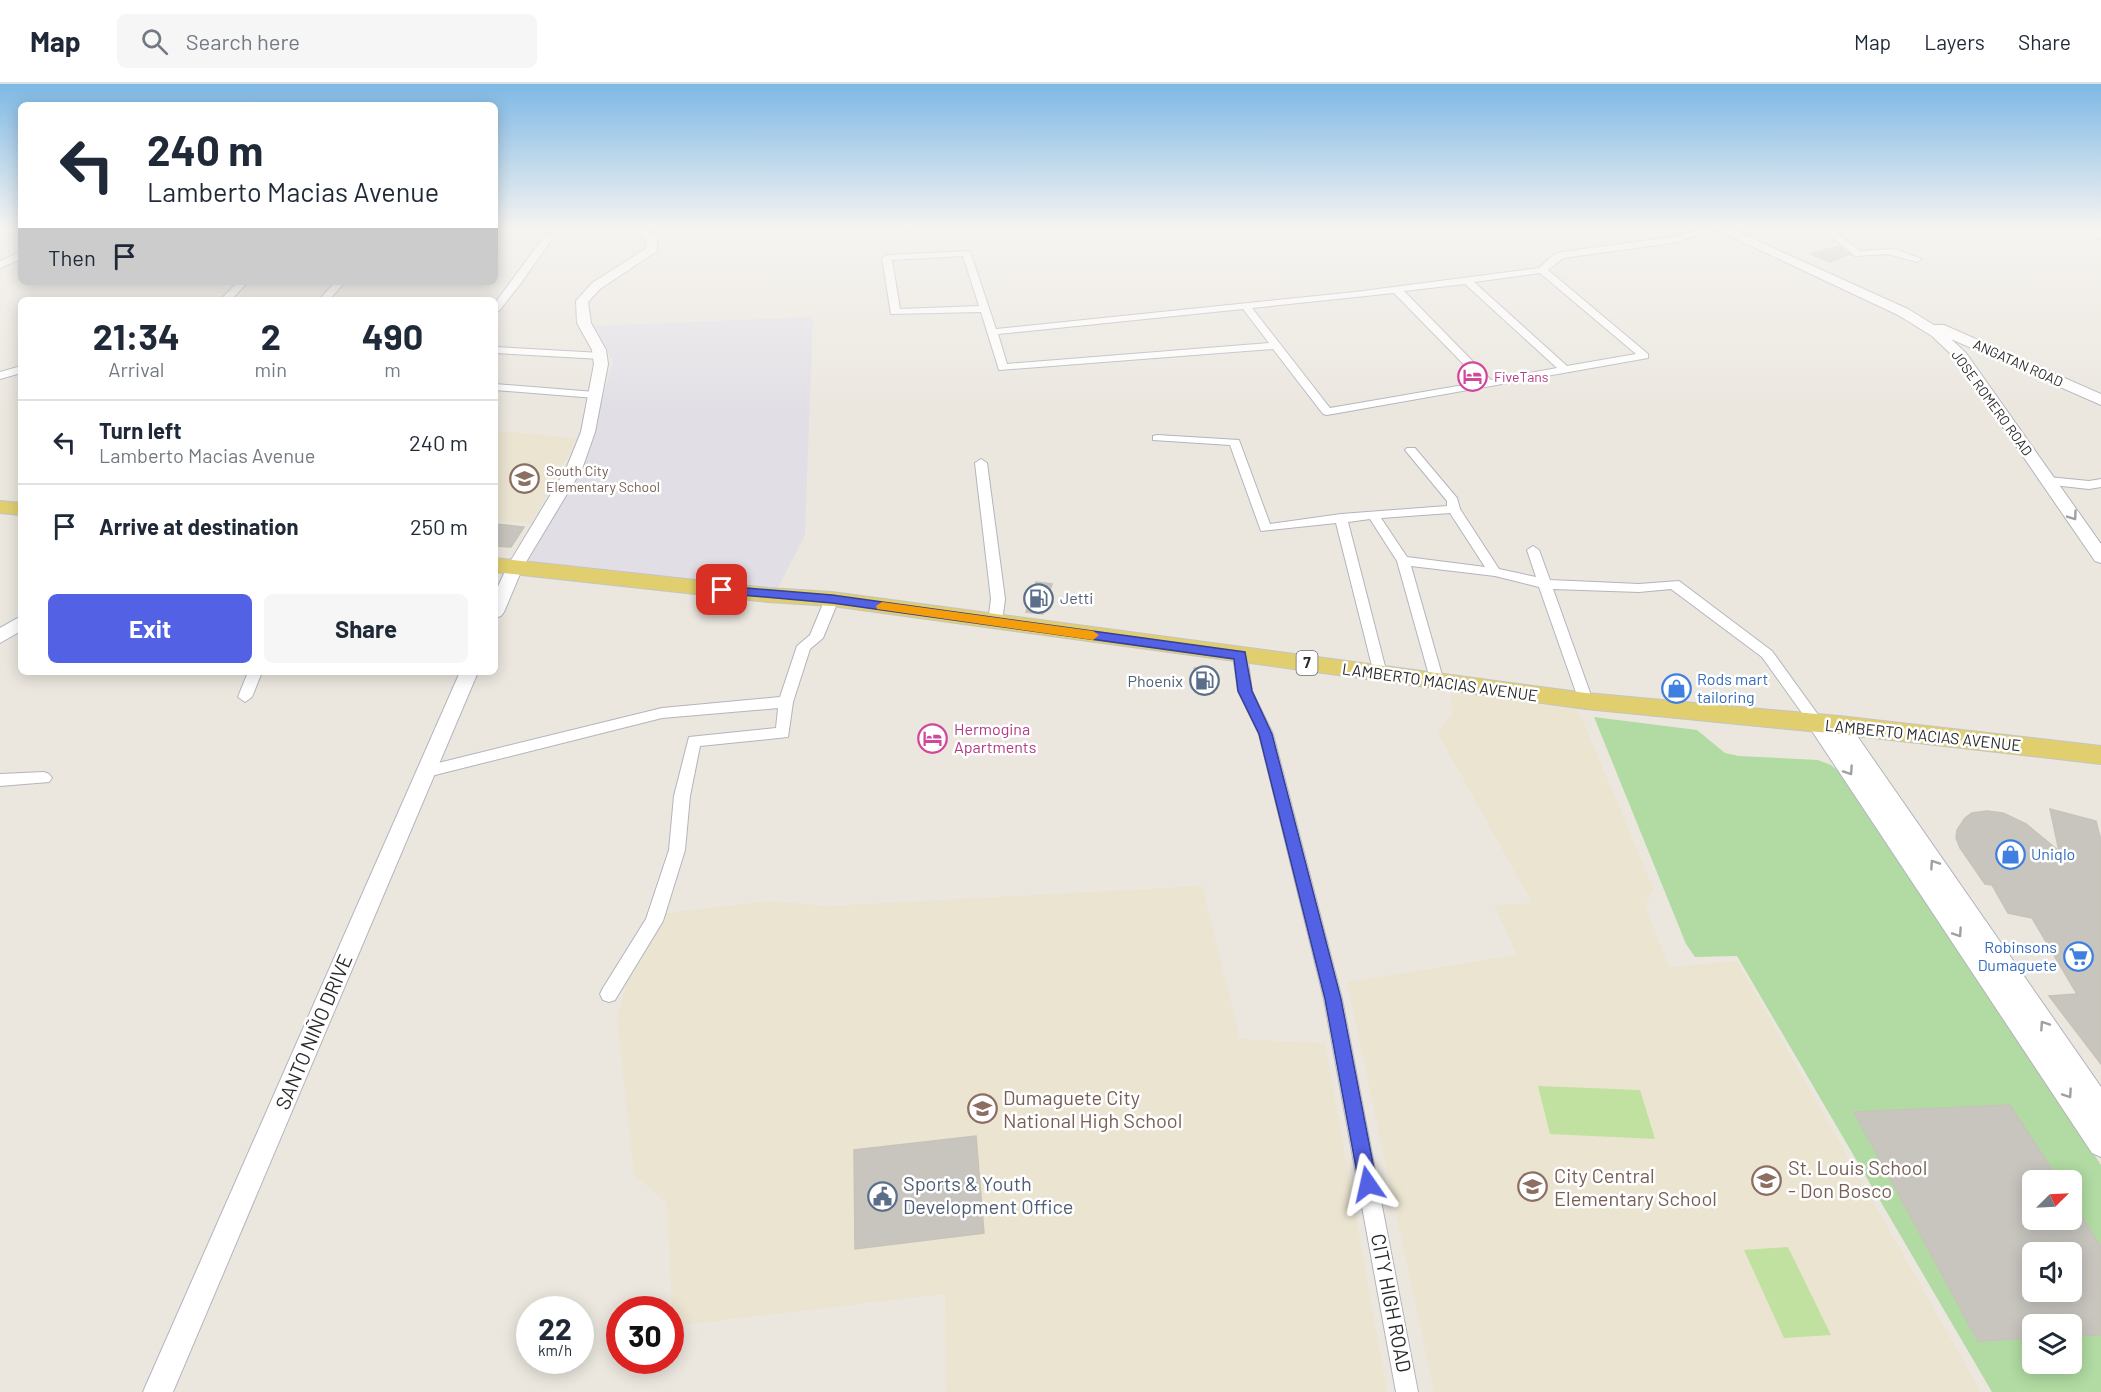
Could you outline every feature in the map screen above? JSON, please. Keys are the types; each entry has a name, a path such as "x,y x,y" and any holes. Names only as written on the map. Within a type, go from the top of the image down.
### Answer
{"main road":[{"name":"JOSE ROMERO ROAD","path":"1852,289 1903,312 1937,333 1961,356 2101,557"},
{"name":"ANGATAN ROAD","path":"1903,312 2101,400"},
{"path":"0,507 18,509"},
{"name":"LAMBERTO MACIAS AVENUE","path":"505,566 768,595 832,599 1586,701 1828,724 2101,755"}],"street":[{"path":"498,305 511,289"},
{"path":"498,598 505,566 574,469 588,432 601,356 584,322 582,301 593,289"},
{"path":"892,289 895,312 985,309"},
{"path":"979,289 1003,368 1276,346"},
{"path":"1396,289 1488,383"},
{"path":"992,332 1396,289"},
{"path":"1476,289 1565,370"},
{"path":"1245,306 1327,412 1644,356 1565,289"},
{"path":"498,350 601,356"},
{"path":"0,376 18,370"},
{"path":"498,387 596,395"},
{"path":"1157,438 1235,442 1265,528 1372,515 1454,509"},
{"path":"1411,450 1453,501 1454,509 1495,573"},
{"path":"981,463 998,599 995,622"},
{"path":"2048,481 2090,485 2101,483"},
{"path":"1372,515 1403,561 1437,682"},
{"path":"1341,519 1380,674"},
{"path":"1533,550 1586,701"},
{"path":"1403,561 1495,573 1546,584 1639,588 1674,584 1767,654 1828,724 2101,1108"},
{"path":"609,994 654,921 677,850 682,796 694,741 783,733 786,702 804,646 816,638 832,599"},
{"path":"0,637 18,624"},
{"name":"CITY HIGH ROAD","path":"1240,656 1245,691 1266,734 1333,999 1407,1392"},
{"path":"245,698 254,675"},
{"name":"SANTO NIÑO DRIVE","path":"158,1392 468,675"},
{"path":"427,771 663,713 786,702"},
{"path":"1828,724 2101,1144"},
{"path":"0,780 44,778"}],"shaded area":[{"path":"813,317 805,535 777,590 526,562 584,460 613,362 593,326"},
{"name":"South City Elementary School","path":"498,431 577,438 531,524 498,519"},
{"path":"1451,692 1577,707 1654,890 1645,905 1669,967 1737,961 1981,1392 1434,1392 1347,982 1517,955 1494,905 1532,903 1437,732 1452,715"},
{"name":"Dumaguete City National High School","path":"1202,886 1240,1039 1325,1043 1387,1392 946,1392 945,1294 684,1325 684,1296 672,1296 667,1203 634,1175 617,1019 630,969 667,913 769,901 828,906"}],"green space":[{"path":"1594,717 1697,730 1725,753 1739,756 1818,760 1831,765 1840,773 2101,1165 2101,1392 1992,1392 1737,956 1695,957 1686,944"},
{"path":"1538,1086 1640,1090 1655,1139 1550,1134"},
{"path":"1788,1247 1831,1335 1784,1338 1744,1250"}],"building":[{"path":"498,524 524,527 511,547 498,546"},
{"name":"Jetti","path":"1036,582 1052,584 1043,614 1026,612"},
{"name":"Phoenix","path":"1194,668 1212,669 1214,693 1195,692"},
{"name":"Robinsons Dumaguete","path":"2050,809 2096,821 2101,840 2101,1064 2049,996 2077,994 2032,918 2008,913 1992,885 1985,884 1960,848 1956,838 1957,830 1965,818 1972,813 1987,811 2003,813 2026,824 2059,851"},
{"path":"2010,1105 2052,1170 2022,1170 2022,1230 2082,1230 2082,1217 2101,1247 2101,1335 2082,1336 2082,1314 2022,1314 2022,1339 1978,1341 1854,1112"},
{"path":"976,1136 984,1233 855,1249 854,1150"}],"slow traffic":[{"path":"882,606 1093,635"}],"place":[{"name":"FiveTans","path":"1473,377"},
{"name":"South City Elementary School","path":"525,479"},
{"name":"Jetti","path":"1039,598"},
{"name":"Phoenix","path":"1204,681"},
{"name":"Rods mart tailoring","path":"1676,688"},
{"name":"Hermogina Apartments","path":"933,738"},
{"name":"Uniqlo","path":"2010,854"},
{"name":"Robinsons Dumaguete","path":"2078,956"},
{"name":"Dumaguete City National High School","path":"982,1109"},
{"name":"St. Louis School - Don Bosco","path":"1767,1180"},
{"name":"City Central Elementary School","path":"1533,1187"},
{"name":"Sports & Youth Development Office","path":"882,1196"}],"route":[{"path":"722,590 832,599 1240,656 1245,691 1266,734 1333,999 1368,1184"}]}
